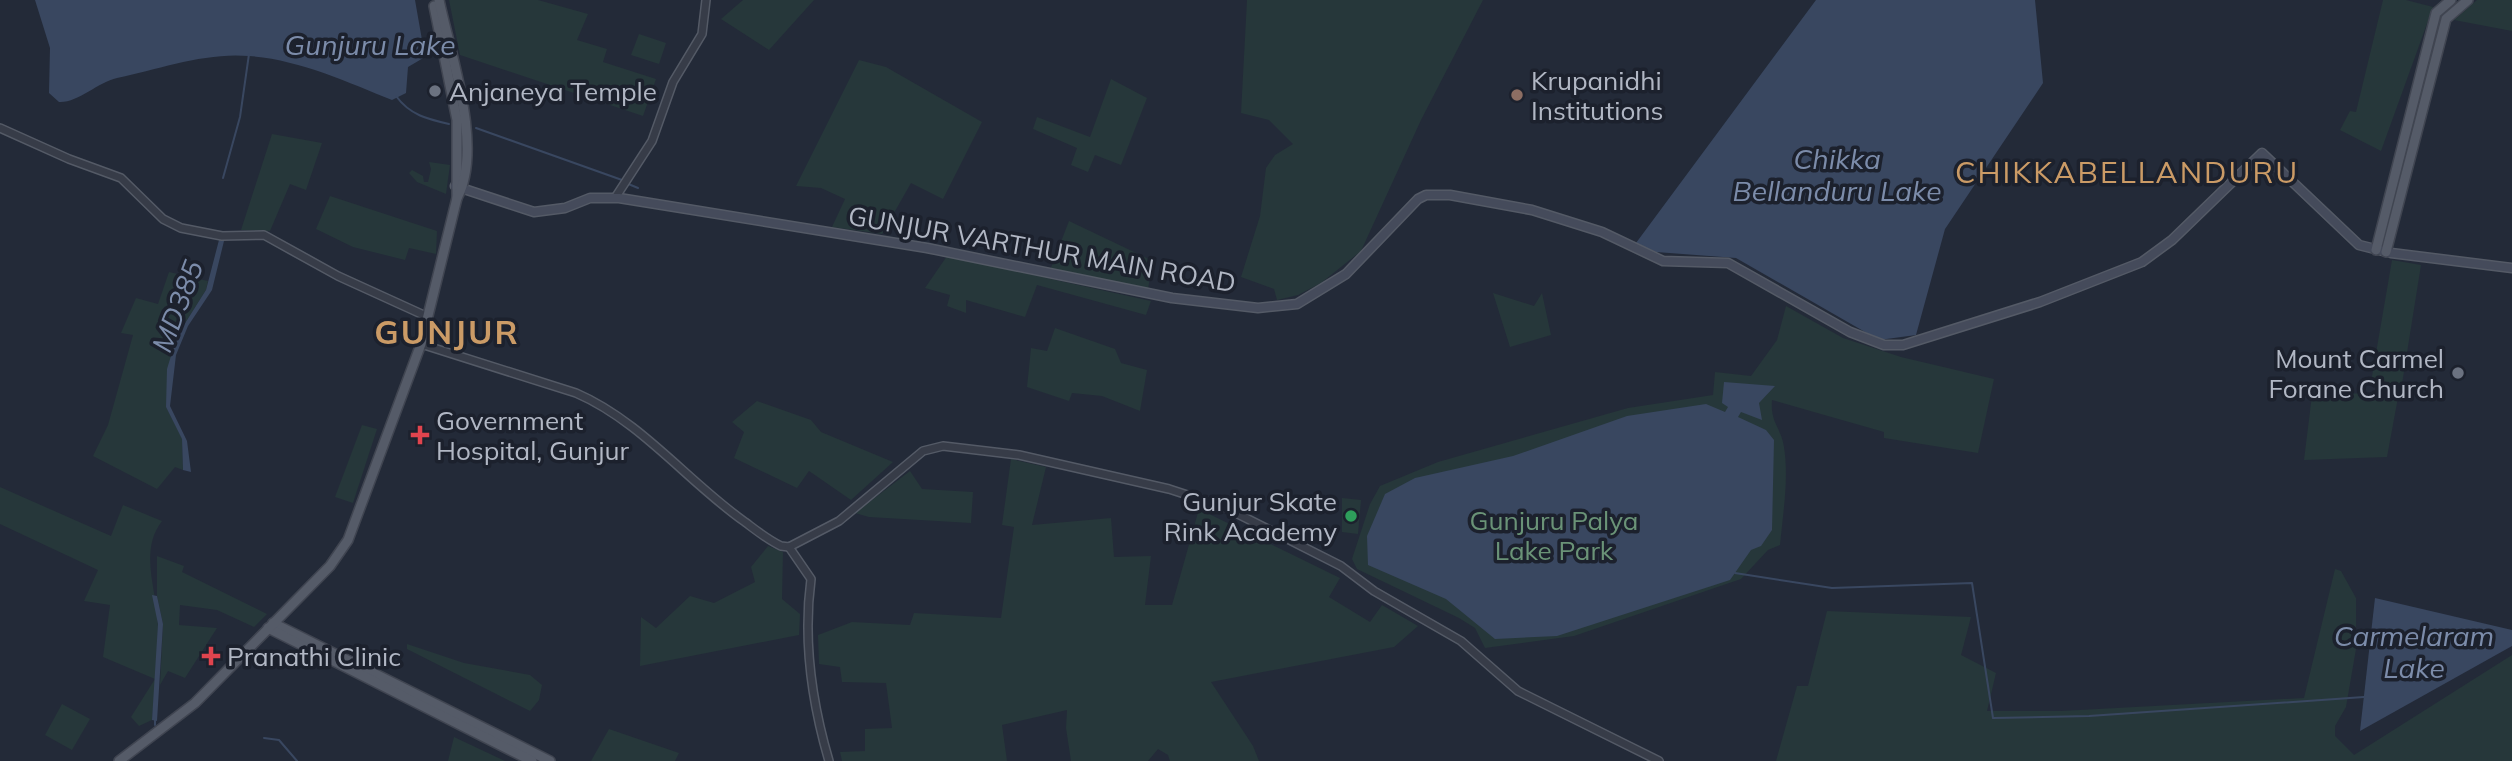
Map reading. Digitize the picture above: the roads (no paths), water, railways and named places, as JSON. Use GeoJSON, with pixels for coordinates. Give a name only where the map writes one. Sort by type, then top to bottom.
{"type":"FeatureCollection","features":[{"type":"Feature","properties":{"kind":"main road"},"geometry":{"type":"LineString","coordinates":[[433,0],[457,120],[459,187]]}},
{"type":"Feature","properties":{"kind":"main road"},"geometry":{"type":"LineString","coordinates":[[119,761],[174,720],[225,674],[330,566],[348,540],[421,344],[459,187],[465,121],[439,0]]}},
{"type":"Feature","properties":{"kind":"main road"},"geometry":{"type":"LineString","coordinates":[[2381,251],[2436,13],[2451,0]]}},
{"type":"Feature","properties":{"kind":"main road"},"geometry":{"type":"LineString","coordinates":[[2381,251],[2446,19],[2468,0]]}},
{"type":"Feature","properties":{"kind":"main road","name":"GUNJUR VARTHUR MAIN ROAD"},"geometry":{"type":"LineString","coordinates":[[459,187],[534,212],[565,208],[590,198],[615,198],[927,248],[1172,298],[1258,308],[1297,304],[1319,292],[1354,267],[1418,198],[1426,195],[1450,195],[1532,210],[1602,232],[1662,261],[1728,263],[1850,332],[1884,345],[1903,345],[2032,305],[2142,262],[2172,240],[2262,153],[2349,238],[2381,251],[2512,268]]}},
{"type":"Feature","properties":{"kind":"main road"},"geometry":{"type":"LineString","coordinates":[[271,625],[532,761]]}},
{"type":"Feature","properties":{"kind":"main road"},"geometry":{"type":"LineString","coordinates":[[271,625],[550,761]]}},
{"type":"Feature","properties":{"kind":"street"},"geometry":{"type":"LineString","coordinates":[[615,198],[652,141],[673,82],[702,34],[706,0]]}},
{"type":"Feature","properties":{"kind":"street"},"geometry":{"type":"LineString","coordinates":[[0,128],[69,159],[121,178],[168,222],[218,235],[258,234],[273,239],[338,276],[428,317]]}},
{"type":"Feature","properties":{"kind":"street"},"geometry":{"type":"LineString","coordinates":[[421,344],[576,393],[597,404],[662,452],[738,518],[774,543],[789,547],[811,579],[806,620],[817,721],[829,761]]}},
{"type":"Feature","properties":{"kind":"street"},"geometry":{"type":"LineString","coordinates":[[789,547],[839,521],[923,451],[939,446],[1019,455],[1169,489],[1231,510],[1341,566],[1374,591],[1461,641],[1510,687],[1659,761]]}},
{"type":"Feature","properties":{"kind":"water","name":"Gunjuru Lake"},"geometry":{"type":"Polygon","coordinates":[[[35,0],[415,0],[425,57],[408,67],[406,93],[392,100],[304,66],[267,58],[233,55],[183,62],[117,78],[73,99],[59,102],[49,93],[50,48],[35,0]]]}},
{"type":"Feature","properties":{"kind":"water","name":"Chikka Bellanduru Lake"},"geometry":{"type":"Polygon","coordinates":[[[1816,0],[2035,0],[2043,83],[1945,229],[1916,335],[1879,340],[1736,258],[1656,252],[1636,243],[1816,0]]]}},
{"type":"Feature","properties":{"kind":"water"},"geometry":{"type":"Polygon","coordinates":[[[219,240],[224,241],[212,290],[188,326],[176,355],[170,406],[187,441],[191,472],[183,470],[182,439],[166,407],[167,369],[177,336],[206,290],[219,240]]]}},
{"type":"Feature","properties":{"kind":"water","name":"Gunjuru Palya Lake Park"},"geometry":{"type":"Polygon","coordinates":[[[1724,382],[1775,386],[1759,403],[1762,420],[1741,412],[1738,417],[1766,430],[1774,440],[1772,530],[1761,546],[1751,550],[1730,580],[1557,636],[1495,639],[1446,599],[1368,565],[1367,536],[1385,494],[1415,478],[1513,456],[1627,416],[1706,404],[1725,412],[1728,407],[1722,403],[1724,382]]]}},
{"type":"Feature","properties":{"kind":"water"},"geometry":{"type":"Polygon","coordinates":[[[152,595],[157,596],[163,624],[157,721],[152,720],[158,624],[152,595]]]}},
{"type":"Feature","properties":{"kind":"water","name":"Carmelaram Lake"},"geometry":{"type":"Polygon","coordinates":[[[2375,598],[2512,630],[2512,646],[2360,731],[2375,598]]]}},
{"type":"Feature","properties":{"kind":"waterway","name":"MD385"},"geometry":{"type":"LineString","coordinates":[[223,178],[240,117],[249,54]]}},
{"type":"Feature","properties":{"kind":"waterway"},"geometry":{"type":"LineString","coordinates":[[396,96],[413,112],[449,124]]}},
{"type":"Feature","properties":{"kind":"waterway"},"geometry":{"type":"LineString","coordinates":[[476,128],[622,180]]}},
{"type":"Feature","properties":{"kind":"waterway"},"geometry":{"type":"LineString","coordinates":[[626,183],[638,188]]}},
{"type":"Feature","properties":{"kind":"waterway"},"geometry":{"type":"LineString","coordinates":[[1735,573],[1832,588],[1972,583],[1993,718],[2089,716],[2364,697]]}},
{"type":"Feature","properties":{"kind":"waterway","name":"MD385"},"geometry":{"type":"LineString","coordinates":[[155,719],[155,725]]}},
{"type":"Feature","properties":{"kind":"waterway"},"geometry":{"type":"LineString","coordinates":[[264,738],[279,740],[297,761]]}},
{"type":"Feature","properties":{"kind":"place","name":"Anjaneya Temple"},"geometry":{"type":"Point","coordinates":[435,91]}},
{"type":"Feature","properties":{"kind":"place","name":"Krupanidhi Institutions"},"geometry":{"type":"Point","coordinates":[1517,95]}},
{"type":"Feature","properties":{"kind":"place","name":"Mount Carmel Forane Church"},"geometry":{"type":"Point","coordinates":[2458,373]}},
{"type":"Feature","properties":{"kind":"place","name":"Government Hospital, Gunjur"},"geometry":{"type":"Point","coordinates":[420,435]}},
{"type":"Feature","properties":{"kind":"place","name":"Gunjur Skate Rink Academy"},"geometry":{"type":"Point","coordinates":[1351,516]}},
{"type":"Feature","properties":{"kind":"place","name":"Pranathi Clinic"},"geometry":{"type":"Point","coordinates":[211,656]}},
{"type":"Feature","properties":{"kind":"district","name":"CHIKKABELLANDURU"},"geometry":{"type":"Point","coordinates":[2127,172]}},
{"type":"Feature","properties":{"kind":"district","name":"GUNJUR"},"geometry":{"type":"Point","coordinates":[447,331]}}]}
